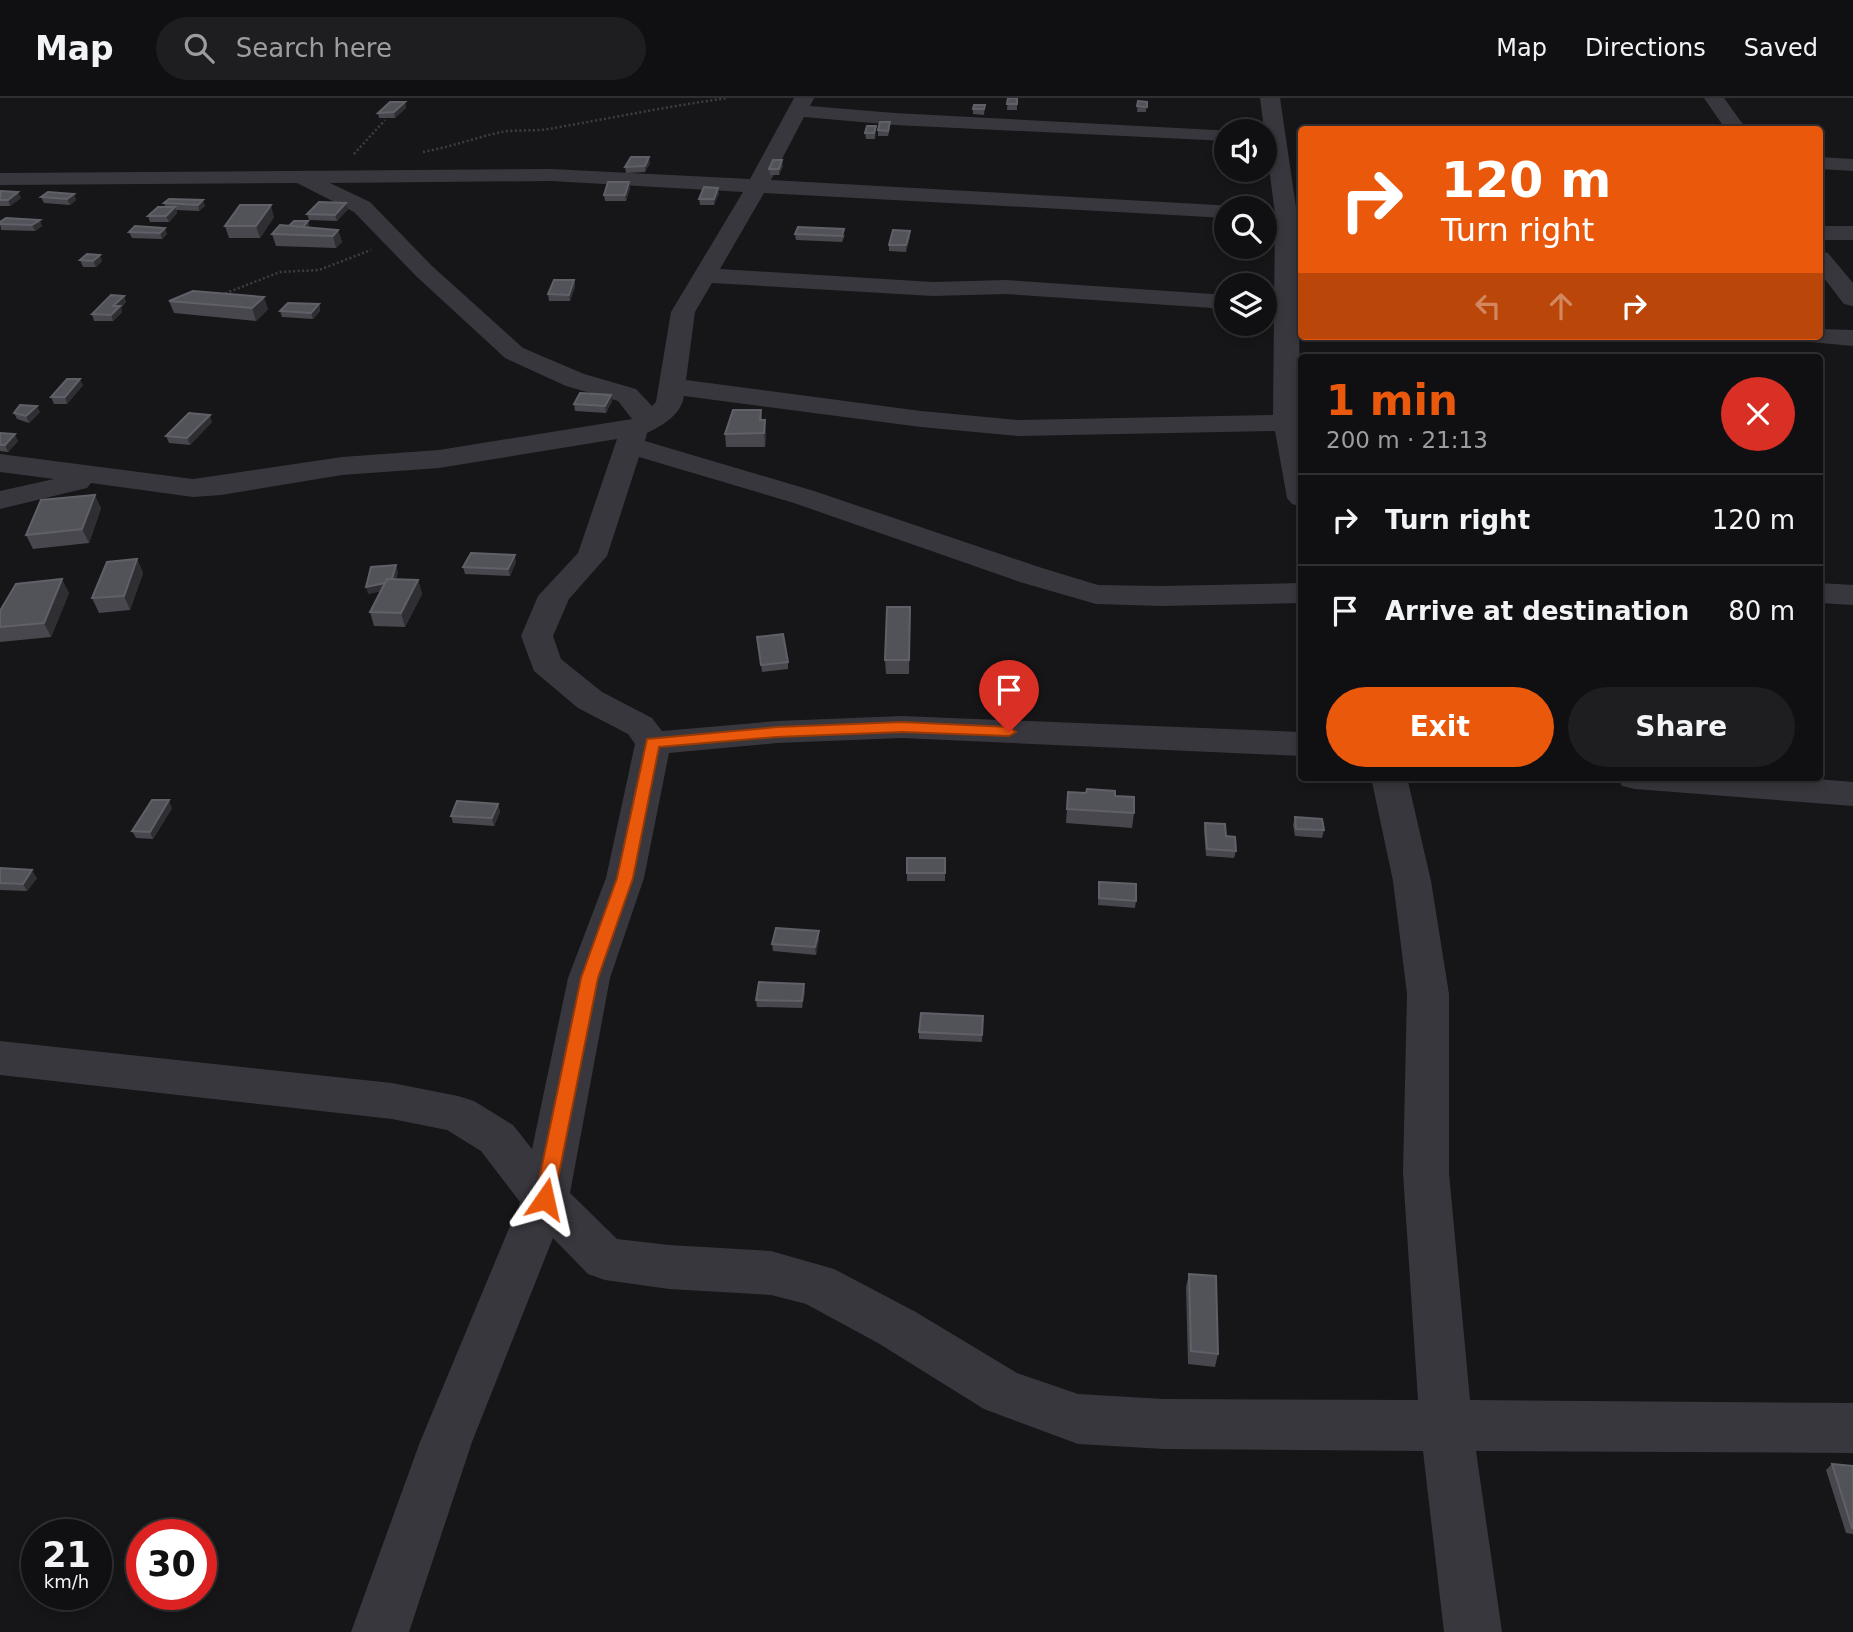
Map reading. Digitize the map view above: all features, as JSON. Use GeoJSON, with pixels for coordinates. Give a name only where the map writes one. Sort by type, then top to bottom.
{"type":"FeatureCollection","features":[{"type":"Feature","properties":{"kind":"street"},"geometry":{"type":"LineString","coordinates":[[1270,98],[1271,119]]}},
{"type":"Feature","properties":{"kind":"street"},"geometry":{"type":"LineString","coordinates":[[1714,98],[1734,126]]}},
{"type":"Feature","properties":{"kind":"street"},"geometry":{"type":"LineString","coordinates":[[638,432],[669,404],[683,312],[759,185],[802,104],[895,119],[1214,134]]}},
{"type":"Feature","properties":{"kind":"street"},"geometry":{"type":"LineString","coordinates":[[1277,139],[1298,140]]}},
{"type":"Feature","properties":{"kind":"street"},"geometry":{"type":"LineString","coordinates":[[1823,163],[1853,165]]}},
{"type":"Feature","properties":{"kind":"street"},"geometry":{"type":"LineString","coordinates":[[0,179],[551,174],[1214,210]]}},
{"type":"Feature","properties":{"kind":"street"},"geometry":{"type":"LineString","coordinates":[[1277,174],[1284,214],[1287,423],[1298,474]]}},
{"type":"Feature","properties":{"kind":"street"},"geometry":{"type":"LineString","coordinates":[[297,175],[362,207],[514,354],[575,380],[627,395],[635,401],[638,432],[592,556],[554,596],[537,636],[546,664],[590,700],[640,726],[653,743],[625,878],[589,978],[545,1199],[446,1442],[380,1632]]}},
{"type":"Feature","properties":{"kind":"street"},"geometry":{"type":"LineString","coordinates":[[1823,233],[1853,233]]}},
{"type":"Feature","properties":{"kind":"street"},"geometry":{"type":"LineString","coordinates":[[1823,262],[1853,299]]}},
{"type":"Feature","properties":{"kind":"street"},"geometry":{"type":"LineString","coordinates":[[704,275],[933,289],[1052,289],[1214,301]]}},
{"type":"Feature","properties":{"kind":"street"},"geometry":{"type":"LineString","coordinates":[[1823,337],[1853,338]]}},
{"type":"Feature","properties":{"kind":"street"},"geometry":{"type":"LineString","coordinates":[[672,386],[921,419],[1019,428],[1287,423]]}},
{"type":"Feature","properties":{"kind":"street"},"geometry":{"type":"LineString","coordinates":[[0,463],[193,488],[342,467],[439,458],[638,432],[804,496],[1031,575],[1096,594],[1161,596],[1298,593]]}},
{"type":"Feature","properties":{"kind":"street"},"geometry":{"type":"LineString","coordinates":[[0,500],[57,485],[98,479],[138,480]]}},
{"type":"Feature","properties":{"kind":"street"},"geometry":{"type":"LineString","coordinates":[[1823,593],[1853,595]]}},
{"type":"Feature","properties":{"kind":"street"},"geometry":{"type":"LineString","coordinates":[[653,743],[777,732],[902,727],[1298,744]]}},
{"type":"Feature","properties":{"kind":"street"},"geometry":{"type":"LineString","coordinates":[[1390,781],[1412,881],[1428,994],[1426,1174],[1446,1427],[1473,1632]]}},
{"type":"Feature","properties":{"kind":"street"},"geometry":{"type":"LineString","coordinates":[[1687,781],[1853,794]]}},
{"type":"Feature","properties":{"kind":"street"},"geometry":{"type":"LineString","coordinates":[[0,1058],[392,1101],[458,1114],[497,1138],[545,1199],[605,1259],[669,1267],[771,1273],[817,1285],[896,1327],[1002,1392],[1078,1419],[1164,1424],[1853,1428]]}},
{"type":"Feature","properties":{"kind":"path"},"geometry":{"type":"LineString","coordinates":[[420,153],[460,145],[502,132],[552,129],[586,121],[604,121],[643,110],[728,98]]}},
{"type":"Feature","properties":{"kind":"path"},"geometry":{"type":"LineString","coordinates":[[214,297],[280,272],[319,270],[342,259],[396,242]]}},
{"type":"Feature","properties":{"kind":"building"},"geometry":{"type":"Polygon","coordinates":[[[1008,98],[1017,98],[1017,104],[1007,104],[1008,98]]]}},
{"type":"Feature","properties":{"kind":"building"},"geometry":{"type":"Polygon","coordinates":[[[1138,101],[1147,102],[1147,107],[1137,106],[1138,101]]]}},
{"type":"Feature","properties":{"kind":"building"},"geometry":{"type":"Polygon","coordinates":[[[390,102],[405,102],[394,112],[378,113],[390,102]]]}},
{"type":"Feature","properties":{"kind":"building"},"geometry":{"type":"Polygon","coordinates":[[[974,105],[985,105],[984,109],[973,109],[974,105]]]}},
{"type":"Feature","properties":{"kind":"building"},"geometry":{"type":"Polygon","coordinates":[[[880,122],[890,122],[888,131],[878,130],[880,122]]]}},
{"type":"Feature","properties":{"kind":"building"},"geometry":{"type":"Polygon","coordinates":[[[867,126],[876,126],[874,133],[865,133],[867,126]]]}},
{"type":"Feature","properties":{"kind":"building"},"geometry":{"type":"Polygon","coordinates":[[[631,157],[649,157],[645,166],[625,167],[631,157]]]}},
{"type":"Feature","properties":{"kind":"building"},"geometry":{"type":"Polygon","coordinates":[[[773,160],[782,160],[779,169],[769,169],[773,160]]]}},
{"type":"Feature","properties":{"kind":"building"},"geometry":{"type":"Polygon","coordinates":[[[608,182],[629,182],[625,195],[604,195],[608,182]]]}},
{"type":"Feature","properties":{"kind":"building"},"geometry":{"type":"Polygon","coordinates":[[[704,187],[718,188],[714,199],[699,199],[704,187]]]}},
{"type":"Feature","properties":{"kind":"building"},"geometry":{"type":"Polygon","coordinates":[[[1,191],[18,192],[8,200],[0,200],[1,191]]]}},
{"type":"Feature","properties":{"kind":"building"},"geometry":{"type":"Polygon","coordinates":[[[48,192],[74,194],[67,199],[41,197],[48,192]]]}},
{"type":"Feature","properties":{"kind":"building"},"geometry":{"type":"Polygon","coordinates":[[[169,199],[203,200],[198,205],[164,203],[169,199]]]}},
{"type":"Feature","properties":{"kind":"building"},"geometry":{"type":"Polygon","coordinates":[[[319,202],[346,203],[335,215],[307,214],[319,202]]]}},
{"type":"Feature","properties":{"kind":"building"},"geometry":{"type":"Polygon","coordinates":[[[240,205],[271,205],[256,226],[225,226],[240,205]]]}},
{"type":"Feature","properties":{"kind":"building"},"geometry":{"type":"Polygon","coordinates":[[[158,207],[175,207],[166,216],[148,216],[158,207]]]}},
{"type":"Feature","properties":{"kind":"building"},"geometry":{"type":"Polygon","coordinates":[[[6,218],[40,220],[32,225],[0,224],[6,218]]]}},
{"type":"Feature","properties":{"kind":"building"},"geometry":{"type":"Polygon","coordinates":[[[294,221],[308,221],[303,227],[289,226],[294,221]]]}},
{"type":"Feature","properties":{"kind":"building"},"geometry":{"type":"Polygon","coordinates":[[[280,225],[338,230],[333,236],[272,234],[280,225]]]}},
{"type":"Feature","properties":{"kind":"building"},"geometry":{"type":"Polygon","coordinates":[[[135,226],[165,228],[160,233],[129,232],[135,226]]]}},
{"type":"Feature","properties":{"kind":"building"},"geometry":{"type":"Polygon","coordinates":[[[798,227],[844,229],[842,236],[795,234],[798,227]]]}},
{"type":"Feature","properties":{"kind":"building"},"geometry":{"type":"Polygon","coordinates":[[[893,230],[910,231],[906,245],[889,245],[893,230]]]}},
{"type":"Feature","properties":{"kind":"building"},"geometry":{"type":"Polygon","coordinates":[[[87,254],[100,255],[93,261],[80,260],[87,254]]]}},
{"type":"Feature","properties":{"kind":"building"},"geometry":{"type":"Polygon","coordinates":[[[554,280],[574,280],[569,295],[548,294],[554,280]]]}},
{"type":"Feature","properties":{"kind":"building"},"geometry":{"type":"Polygon","coordinates":[[[193,291],[264,297],[252,308],[169,301],[193,291]]]}},
{"type":"Feature","properties":{"kind":"building"},"geometry":{"type":"Polygon","coordinates":[[[111,295],[124,296],[113,306],[120,306],[111,315],[92,314],[111,295]]]}},
{"type":"Feature","properties":{"kind":"building"},"geometry":{"type":"Polygon","coordinates":[[[288,303],[319,304],[311,313],[280,311],[288,303]]]}},
{"type":"Feature","properties":{"kind":"building"},"geometry":{"type":"Polygon","coordinates":[[[67,379],[80,379],[65,397],[51,397],[67,379]]]}},
{"type":"Feature","properties":{"kind":"building"},"geometry":{"type":"Polygon","coordinates":[[[580,393],[611,395],[605,406],[574,404],[580,393]]]}},
{"type":"Feature","properties":{"kind":"building"},"geometry":{"type":"Polygon","coordinates":[[[20,405],[37,406],[26,416],[14,413],[20,405]]]}},
{"type":"Feature","properties":{"kind":"building"},"geometry":{"type":"Polygon","coordinates":[[[733,410],[761,410],[760,420],[765,420],[764,433],[725,434],[733,410]]]}},
{"type":"Feature","properties":{"kind":"building"},"geometry":{"type":"Polygon","coordinates":[[[189,413],[210,415],[187,438],[166,436],[189,413]]]}},
{"type":"Feature","properties":{"kind":"building"},"geometry":{"type":"Polygon","coordinates":[[[0,433],[15,434],[5,445],[0,445],[0,433]]]}},
{"type":"Feature","properties":{"kind":"building"},"geometry":{"type":"Polygon","coordinates":[[[95,495],[82,529],[26,535],[41,500],[95,495]]]}},
{"type":"Feature","properties":{"kind":"building"},"geometry":{"type":"Polygon","coordinates":[[[471,553],[515,555],[508,569],[463,567],[471,553]]]}},
{"type":"Feature","properties":{"kind":"building"},"geometry":{"type":"Polygon","coordinates":[[[137,559],[124,596],[92,598],[107,562],[137,559]]]}},
{"type":"Feature","properties":{"kind":"building"},"geometry":{"type":"Polygon","coordinates":[[[396,565],[392,579],[366,587],[371,567],[396,565]]]}},
{"type":"Feature","properties":{"kind":"building"},"geometry":{"type":"Polygon","coordinates":[[[62,579],[44,623],[0,627],[0,611],[16,584],[62,579]]]}},
{"type":"Feature","properties":{"kind":"building"},"geometry":{"type":"Polygon","coordinates":[[[387,579],[418,580],[401,613],[370,612],[387,579]]]}},
{"type":"Feature","properties":{"kind":"building"},"geometry":{"type":"Polygon","coordinates":[[[887,607],[910,607],[909,660],[885,660],[887,607]]]}},
{"type":"Feature","properties":{"kind":"building"},"geometry":{"type":"Polygon","coordinates":[[[783,634],[788,662],[761,665],[757,637],[783,634]]]}},
{"type":"Feature","properties":{"kind":"building"},"geometry":{"type":"Polygon","coordinates":[[[1087,789],[1115,791],[1115,796],[1134,797],[1134,813],[1067,809],[1068,792],[1086,793],[1087,789]]]}},
{"type":"Feature","properties":{"kind":"building"},"geometry":{"type":"Polygon","coordinates":[[[152,800],[169,800],[150,832],[132,831],[152,800]]]}},
{"type":"Feature","properties":{"kind":"building"},"geometry":{"type":"Polygon","coordinates":[[[457,801],[498,804],[492,818],[451,816],[457,801]]]}},
{"type":"Feature","properties":{"kind":"building"},"geometry":{"type":"Polygon","coordinates":[[[1295,817],[1322,819],[1324,830],[1296,829],[1295,817]]]}},
{"type":"Feature","properties":{"kind":"building"},"geometry":{"type":"Polygon","coordinates":[[[1205,823],[1225,824],[1226,836],[1235,837],[1236,851],[1207,849],[1205,823]]]}},
{"type":"Feature","properties":{"kind":"building"},"geometry":{"type":"Polygon","coordinates":[[[907,858],[945,858],[945,873],[907,873],[907,858]]]}},
{"type":"Feature","properties":{"kind":"building"},"geometry":{"type":"Polygon","coordinates":[[[0,868],[32,870],[23,884],[0,883],[0,868]]]}},
{"type":"Feature","properties":{"kind":"building"},"geometry":{"type":"Polygon","coordinates":[[[1099,882],[1136,884],[1136,901],[1099,898],[1099,882]]]}},
{"type":"Feature","properties":{"kind":"building"},"geometry":{"type":"Polygon","coordinates":[[[776,928],[819,931],[815,947],[772,944],[776,928]]]}},
{"type":"Feature","properties":{"kind":"building"},"geometry":{"type":"Polygon","coordinates":[[[759,982],[804,984],[802,1001],[756,1000],[759,982]]]}},
{"type":"Feature","properties":{"kind":"building"},"geometry":{"type":"Polygon","coordinates":[[[921,1013],[983,1016],[982,1035],[919,1032],[921,1013]]]}},
{"type":"Feature","properties":{"kind":"building"},"geometry":{"type":"Polygon","coordinates":[[[1189,1274],[1216,1276],[1218,1354],[1191,1351],[1189,1274]]]}},
{"type":"Feature","properties":{"kind":"building"},"geometry":{"type":"Polygon","coordinates":[[[1832,1464],[1853,1466],[1853,1528],[1852,1528],[1832,1464]]]}},
{"type":"Feature","properties":{"kind":"route"},"geometry":{"type":"LineString","coordinates":[[545,1199],[589,978],[625,878],[653,743],[777,732],[902,727],[1009,732]]}}]}
